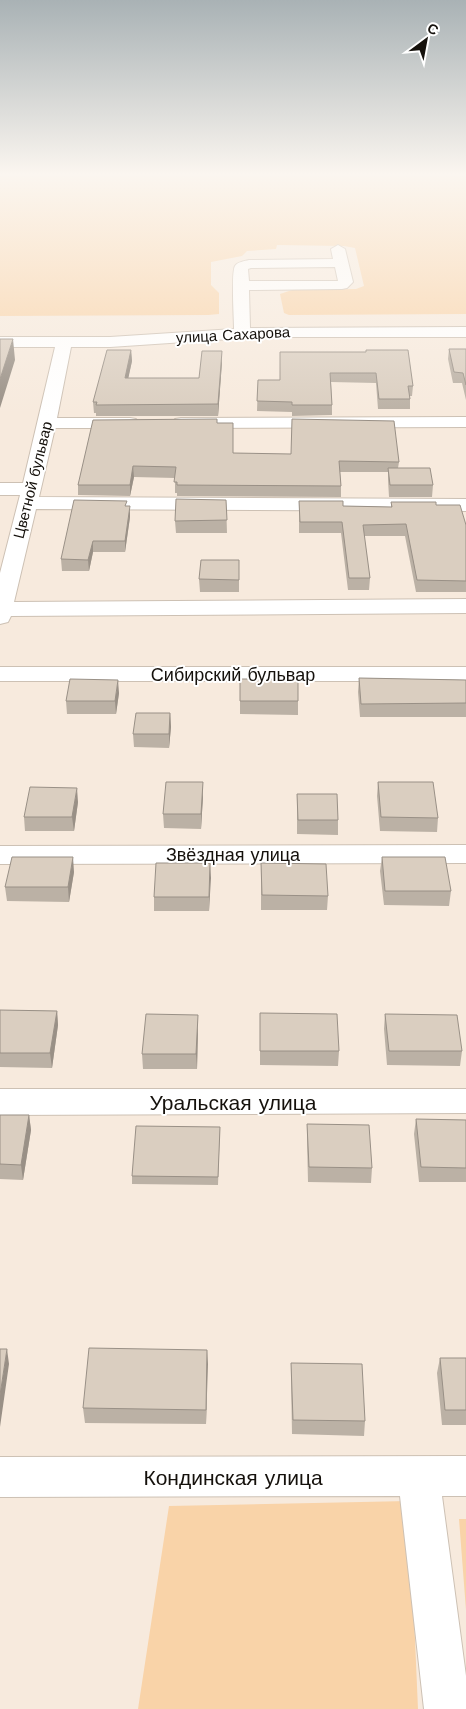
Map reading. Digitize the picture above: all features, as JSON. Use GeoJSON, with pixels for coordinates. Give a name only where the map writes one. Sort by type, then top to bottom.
{"type":"FeatureCollection","features":[{"type":"Feature","properties":{"kind":"street"},"geometry":{"type":"LineString","coordinates":[[240,286],[342,285],[346,282],[340,256],[244,265],[240,268],[240,286],[242,333]]}},
{"type":"Feature","properties":{"kind":"street","name":"улица Сахарова"},"geometry":{"type":"LineString","coordinates":[[0,342],[136,340],[242,333],[466,332]]}},
{"type":"Feature","properties":{"kind":"street","name":"Цветной бульвар"},"geometry":{"type":"LineString","coordinates":[[1,613],[47,423],[64,342]]}},
{"type":"Feature","properties":{"kind":"street"},"geometry":{"type":"LineString","coordinates":[[166,423],[466,422]]}},
{"type":"Feature","properties":{"kind":"street"},"geometry":{"type":"LineString","coordinates":[[47,423],[147,423]]}},
{"type":"Feature","properties":{"kind":"street"},"geometry":{"type":"LineString","coordinates":[[0,489],[29,496],[466,505]]}},
{"type":"Feature","properties":{"kind":"street"},"geometry":{"type":"LineString","coordinates":[[1,613],[466,606]]}},
{"type":"Feature","properties":{"kind":"street","name":"Сибирский бульвар"},"geometry":{"type":"LineString","coordinates":[[0,674],[466,674]]}},
{"type":"Feature","properties":{"kind":"street","name":"Звёздная улица"},"geometry":{"type":"LineString","coordinates":[[0,855],[466,854]]}},
{"type":"Feature","properties":{"kind":"street","name":"Уральская улица"},"geometry":{"type":"LineString","coordinates":[[0,1102],[466,1101]]}},
{"type":"Feature","properties":{"kind":"street"},"geometry":{"type":"LineString","coordinates":[[419,1476],[447,1709]]}},
{"type":"Feature","properties":{"kind":"street","name":"Кондинская улица"},"geometry":{"type":"LineString","coordinates":[[0,1477],[466,1476]]}},
{"type":"Feature","properties":{"kind":"shaded area"},"geometry":{"type":"Polygon","coordinates":[[[0,256],[242,256],[211,262],[211,285],[219,293],[219,314],[0,316],[0,256]]]}},
{"type":"Feature","properties":{"kind":"shaded area"},"geometry":{"type":"Polygon","coordinates":[[[357,256],[466,256],[466,314],[289,315],[284,313],[280,294],[292,290],[356,289],[364,286],[357,256]]]}},
{"type":"Feature","properties":{"kind":"shaded area"},"geometry":{"type":"Polygon","coordinates":[[[409,1501],[418,1709],[138,1709],[169,1506],[409,1501]]]}},
{"type":"Feature","properties":{"kind":"shaded area"},"geometry":{"type":"Polygon","coordinates":[[[459,1519],[466,1519],[466,1610],[459,1519]]]}},
{"type":"Feature","properties":{"kind":"building"},"geometry":{"type":"Polygon","coordinates":[[[0,339],[13,339],[0,379],[0,339]]]}},
{"type":"Feature","properties":{"kind":"building"},"geometry":{"type":"Polygon","coordinates":[[[449,349],[466,349],[466,385],[463,373],[454,372],[449,349]]]}},
{"type":"Feature","properties":{"kind":"building"},"geometry":{"type":"Polygon","coordinates":[[[107,350],[131,350],[125,378],[199,378],[202,351],[222,351],[218,404],[96,405],[97,402],[93,402],[107,350]]]}},
{"type":"Feature","properties":{"kind":"building"},"geometry":{"type":"Polygon","coordinates":[[[366,350],[408,350],[413,386],[408,386],[410,399],[379,399],[376,373],[330,373],[332,405],[292,405],[292,402],[257,401],[258,380],[280,380],[280,352],[366,352],[366,350]]]}},
{"type":"Feature","properties":{"kind":"building"},"geometry":{"type":"Polygon","coordinates":[[[217,419],[217,423],[233,423],[233,453],[291,454],[292,419],[394,421],[399,462],[339,461],[341,486],[177,485],[177,482],[174,482],[176,467],[133,466],[130,485],[78,485],[93,420],[217,419]]]}},
{"type":"Feature","properties":{"kind":"building"},"geometry":{"type":"Polygon","coordinates":[[[388,468],[430,468],[433,485],[390,485],[388,468]]]}},
{"type":"Feature","properties":{"kind":"building"},"geometry":{"type":"Polygon","coordinates":[[[176,499],[226,500],[227,520],[175,521],[176,499]]]}},
{"type":"Feature","properties":{"kind":"building"},"geometry":{"type":"Polygon","coordinates":[[[74,500],[127,501],[125,506],[130,506],[125,541],[93,541],[88,560],[61,559],[74,500]]]}},
{"type":"Feature","properties":{"kind":"building"},"geometry":{"type":"Polygon","coordinates":[[[299,501],[343,501],[343,506],[392,507],[391,502],[436,502],[436,505],[460,505],[466,525],[466,581],[417,580],[406,524],[363,525],[370,578],[349,578],[342,522],[300,522],[299,501]]]}},
{"type":"Feature","properties":{"kind":"building"},"geometry":{"type":"Polygon","coordinates":[[[201,560],[239,560],[239,580],[199,579],[201,560]]]}},
{"type":"Feature","properties":{"kind":"building"},"geometry":{"type":"Polygon","coordinates":[[[359,678],[466,680],[466,703],[361,704],[359,678]]]}},
{"type":"Feature","properties":{"kind":"building"},"geometry":{"type":"Polygon","coordinates":[[[70,679],[118,680],[115,701],[66,701],[70,679]]]}},
{"type":"Feature","properties":{"kind":"building"},"geometry":{"type":"Polygon","coordinates":[[[240,679],[298,679],[298,701],[240,701],[240,679]]]}},
{"type":"Feature","properties":{"kind":"building"},"geometry":{"type":"Polygon","coordinates":[[[136,713],[170,713],[169,734],[133,734],[136,713]]]}},
{"type":"Feature","properties":{"kind":"building"},"geometry":{"type":"Polygon","coordinates":[[[166,782],[203,782],[201,814],[163,814],[166,782]]]}},
{"type":"Feature","properties":{"kind":"building"},"geometry":{"type":"Polygon","coordinates":[[[378,782],[433,782],[438,818],[381,817],[378,782]]]}},
{"type":"Feature","properties":{"kind":"building"},"geometry":{"type":"Polygon","coordinates":[[[30,787],[77,788],[72,817],[24,817],[30,787]]]}},
{"type":"Feature","properties":{"kind":"building"},"geometry":{"type":"Polygon","coordinates":[[[297,794],[337,794],[338,820],[298,820],[297,794]]]}},
{"type":"Feature","properties":{"kind":"building"},"geometry":{"type":"Polygon","coordinates":[[[12,857],[73,857],[68,887],[5,887],[12,857]]]}},
{"type":"Feature","properties":{"kind":"building"},"geometry":{"type":"Polygon","coordinates":[[[382,857],[445,857],[451,891],[385,891],[382,857]]]}},
{"type":"Feature","properties":{"kind":"building"},"geometry":{"type":"Polygon","coordinates":[[[156,863],[210,863],[209,897],[154,897],[156,863]]]}},
{"type":"Feature","properties":{"kind":"building"},"geometry":{"type":"Polygon","coordinates":[[[261,863],[326,864],[328,896],[262,895],[261,863]]]}},
{"type":"Feature","properties":{"kind":"building"},"geometry":{"type":"Polygon","coordinates":[[[0,1010],[57,1011],[50,1053],[0,1053],[0,1010]]]}},
{"type":"Feature","properties":{"kind":"building"},"geometry":{"type":"Polygon","coordinates":[[[260,1013],[337,1014],[339,1051],[260,1051],[260,1013]]]}},
{"type":"Feature","properties":{"kind":"building"},"geometry":{"type":"Polygon","coordinates":[[[146,1014],[198,1015],[196,1054],[142,1054],[146,1014]]]}},
{"type":"Feature","properties":{"kind":"building"},"geometry":{"type":"Polygon","coordinates":[[[385,1014],[457,1015],[462,1051],[389,1051],[385,1014]]]}},
{"type":"Feature","properties":{"kind":"building"},"geometry":{"type":"Polygon","coordinates":[[[0,1115],[29,1115],[21,1165],[0,1164],[0,1115]]]}},
{"type":"Feature","properties":{"kind":"building"},"geometry":{"type":"Polygon","coordinates":[[[416,1119],[466,1120],[466,1168],[421,1167],[416,1119]]]}},
{"type":"Feature","properties":{"kind":"building"},"geometry":{"type":"Polygon","coordinates":[[[307,1124],[369,1125],[372,1168],[309,1167],[307,1124]]]}},
{"type":"Feature","properties":{"kind":"building"},"geometry":{"type":"Polygon","coordinates":[[[136,1126],[220,1127],[218,1177],[132,1176],[136,1126]]]}},
{"type":"Feature","properties":{"kind":"building"},"geometry":{"type":"Polygon","coordinates":[[[89,1348],[207,1350],[206,1410],[83,1408],[89,1348]]]}},
{"type":"Feature","properties":{"kind":"building"},"geometry":{"type":"Polygon","coordinates":[[[0,1349],[7,1349],[0,1395],[0,1349]]]}},
{"type":"Feature","properties":{"kind":"building"},"geometry":{"type":"Polygon","coordinates":[[[440,1358],[466,1358],[466,1410],[445,1410],[440,1358]]]}},
{"type":"Feature","properties":{"kind":"building"},"geometry":{"type":"Polygon","coordinates":[[[291,1363],[362,1364],[365,1421],[293,1420],[291,1363]]]}}]}
